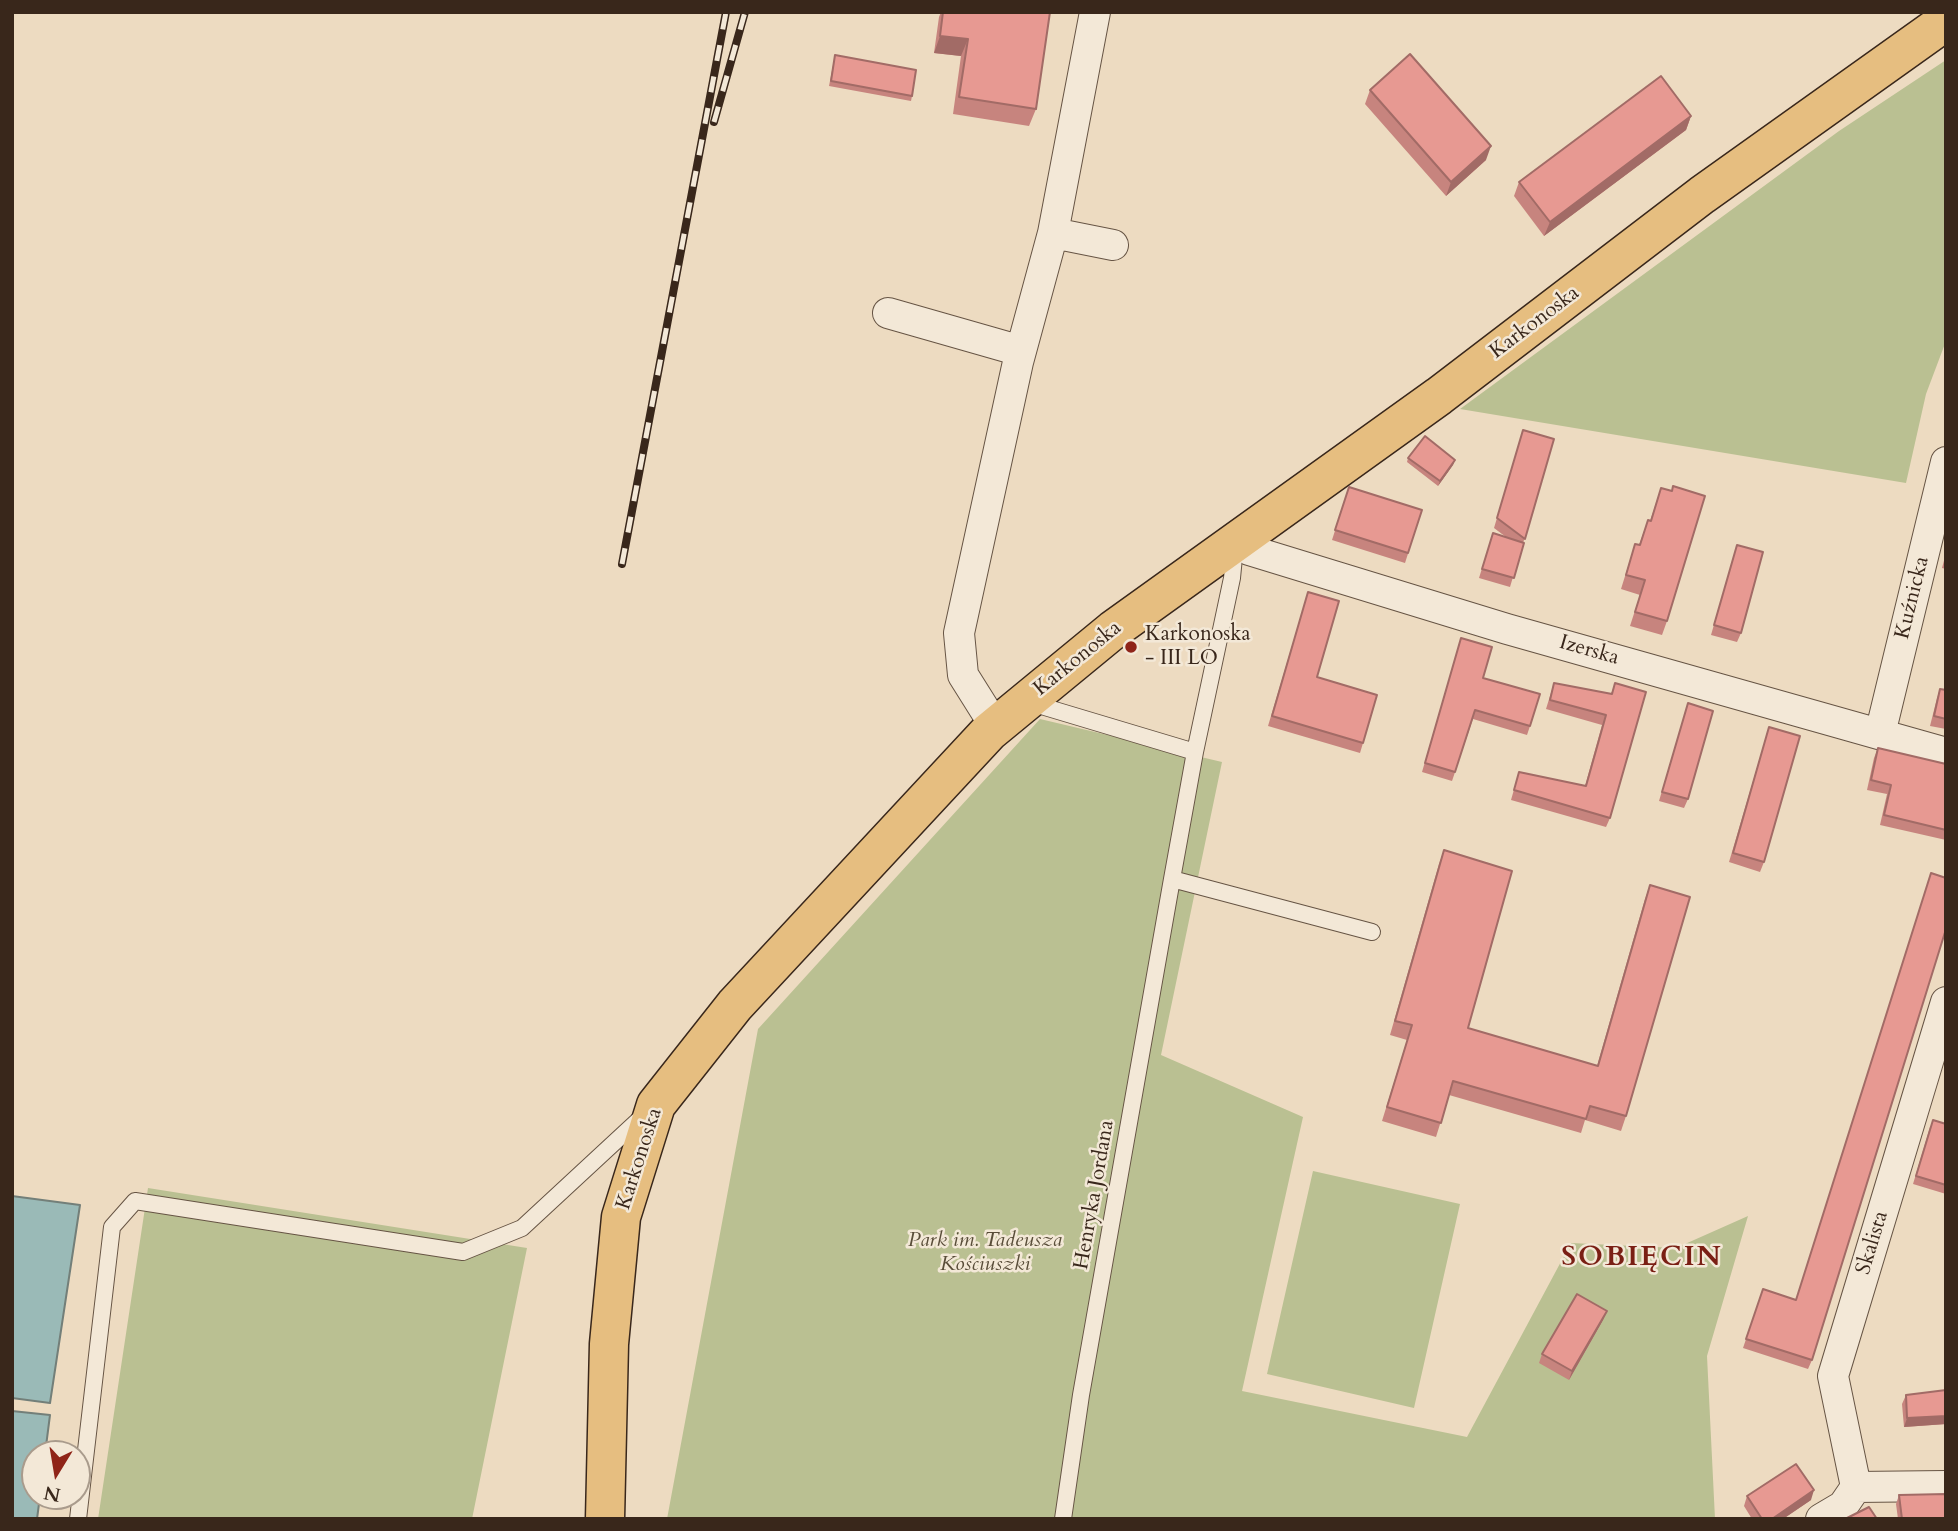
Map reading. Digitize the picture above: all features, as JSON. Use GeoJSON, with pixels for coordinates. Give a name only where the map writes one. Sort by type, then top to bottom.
{"type":"FeatureCollection","features":[{"type":"Feature","properties":{"kind":"main road","name":"Karkonoska"},"geometry":{"type":"LineString","coordinates":[[605,1519],[608,1344],[621,1217],[656,1105],[734,1005],[995,726],[1113,630],[1439,397],[1702,195],[1946,21]]}},
{"type":"Feature","properties":{"kind":"street"},"geometry":{"type":"LineString","coordinates":[[995,726],[963,675],[959,633],[1021,351],[1053,233],[1095,12]]}},
{"type":"Feature","properties":{"kind":"street"},"geometry":{"type":"LineString","coordinates":[[1053,233],[1112,245]]}},
{"type":"Feature","properties":{"kind":"street"},"geometry":{"type":"LineString","coordinates":[[888,313],[1021,351]]}},
{"type":"Feature","properties":{"kind":"street","name":"Kuźnicka"},"geometry":{"type":"LineString","coordinates":[[1880,734],[1946,462]]}},
{"type":"Feature","properties":{"kind":"street","name":"Izerska"},"geometry":{"type":"LineString","coordinates":[[1235,541],[1249,550],[1507,629],[1946,753]]}},
{"type":"Feature","properties":{"kind":"street","name":"Skalista"},"geometry":{"type":"LineString","coordinates":[[1856,1487],[1833,1376],[1946,1002]]}},
{"type":"Feature","properties":{"kind":"street"},"geometry":{"type":"LineString","coordinates":[[1821,1519],[1843,1506],[1856,1487],[1946,1486]]}},
{"type":"Feature","properties":{"kind":"lane","name":"Henryka Jordana"},"geometry":{"type":"LineString","coordinates":[[1063,1519],[1081,1395],[1195,752],[1232,578],[1235,541]]}},
{"type":"Feature","properties":{"kind":"lane"},"geometry":{"type":"LineString","coordinates":[[1026,701],[1195,752]]}},
{"type":"Feature","properties":{"kind":"lane"},"geometry":{"type":"LineString","coordinates":[[1172,879],[1372,932]]}},
{"type":"Feature","properties":{"kind":"lane"},"geometry":{"type":"LineString","coordinates":[[78,1519],[112,1227],[135,1201],[463,1252],[522,1228],[656,1105]]}},
{"type":"Feature","properties":{"kind":"green space"},"geometry":{"type":"Polygon","coordinates":[[[1946,60],[1946,341],[1926,394],[1906,483],[1460,409],[1839,131],[1946,60]]]}},
{"type":"Feature","properties":{"kind":"green space","name":"Park im. Tadeusza Kościuszki"},"geometry":{"type":"Polygon","coordinates":[[[1040,719],[1222,762],[1161,1055],[1303,1117],[1242,1391],[1467,1437],[1571,1243],[1676,1248],[1748,1216],[1707,1356],[1715,1519],[667,1519],[758,1029],[1040,719]]]}},
{"type":"Feature","properties":{"kind":"green space"},"geometry":{"type":"Polygon","coordinates":[[[1313,1171],[1460,1204],[1414,1408],[1267,1374],[1313,1171]]]}},
{"type":"Feature","properties":{"kind":"green space"},"geometry":{"type":"Polygon","coordinates":[[[148,1188],[527,1248],[472,1519],[98,1519],[148,1188]]]}},
{"type":"Feature","properties":{"kind":"water"},"geometry":{"type":"Polygon","coordinates":[[[12,1196],[80,1205],[50,1403],[12,1398],[12,1196]]]}},
{"type":"Feature","properties":{"kind":"water"},"geometry":{"type":"Polygon","coordinates":[[[12,1411],[50,1415],[47,1440],[21,1440],[21,1510],[38,1510],[37,1519],[12,1519],[12,1411]]]}},
{"type":"Feature","properties":{"kind":"building"},"geometry":{"type":"Polygon","coordinates":[[[943,12],[1050,12],[1036,109],[959,97],[968,39],[940,36],[943,12]]]}},
{"type":"Feature","properties":{"kind":"building"},"geometry":{"type":"Polygon","coordinates":[[[1410,54],[1491,146],[1451,182],[1370,90],[1410,54]]]}},
{"type":"Feature","properties":{"kind":"building"},"geometry":{"type":"Polygon","coordinates":[[[835,55],[916,70],[912,96],[831,81],[835,55]]]}},
{"type":"Feature","properties":{"kind":"building"},"geometry":{"type":"Polygon","coordinates":[[[1661,76],[1691,116],[1550,222],[1519,182],[1661,76]]]}},
{"type":"Feature","properties":{"kind":"building"},"geometry":{"type":"Polygon","coordinates":[[[1523,430],[1554,439],[1525,539],[1497,518],[1523,430]]]}},
{"type":"Feature","properties":{"kind":"building"},"geometry":{"type":"Polygon","coordinates":[[[1425,436],[1455,460],[1440,481],[1408,458],[1425,436]]]}},
{"type":"Feature","properties":{"kind":"building"},"geometry":{"type":"Polygon","coordinates":[[[1673,486],[1705,496],[1667,621],[1635,612],[1645,580],[1626,575],[1635,544],[1640,545],[1661,488],[1672,491],[1673,486]]]}},
{"type":"Feature","properties":{"kind":"building"},"geometry":{"type":"Polygon","coordinates":[[[1349,487],[1422,510],[1408,553],[1335,530],[1349,487]]]}},
{"type":"Feature","properties":{"kind":"building"},"geometry":{"type":"Polygon","coordinates":[[[1493,533],[1524,543],[1514,578],[1482,569],[1493,533]]]}},
{"type":"Feature","properties":{"kind":"building"},"geometry":{"type":"Polygon","coordinates":[[[1737,545],[1763,552],[1741,633],[1714,625],[1737,545]]]}},
{"type":"Feature","properties":{"kind":"building"},"geometry":{"type":"Polygon","coordinates":[[[1308,592],[1339,601],[1317,677],[1377,695],[1363,743],[1272,716],[1308,592]]]}},
{"type":"Feature","properties":{"kind":"building"},"geometry":{"type":"Polygon","coordinates":[[[1461,638],[1492,647],[1483,678],[1540,694],[1530,726],[1475,710],[1455,772],[1425,763],[1461,638]]]}},
{"type":"Feature","properties":{"kind":"building"},"geometry":{"type":"Polygon","coordinates":[[[1554,683],[1612,694],[1615,683],[1646,692],[1610,818],[1514,790],[1519,772],[1586,786],[1606,715],[1550,700],[1554,683]]]}},
{"type":"Feature","properties":{"kind":"building"},"geometry":{"type":"Polygon","coordinates":[[[1940,689],[1946,690],[1946,719],[1934,716],[1940,689]]]}},
{"type":"Feature","properties":{"kind":"building"},"geometry":{"type":"Polygon","coordinates":[[[1688,703],[1713,711],[1688,799],[1662,792],[1688,703]]]}},
{"type":"Feature","properties":{"kind":"building"},"geometry":{"type":"Polygon","coordinates":[[[1769,727],[1800,736],[1764,862],[1733,853],[1769,727]]]}},
{"type":"Feature","properties":{"kind":"building"},"geometry":{"type":"Polygon","coordinates":[[[1878,748],[1946,764],[1946,830],[1884,815],[1891,785],[1871,780],[1878,748]]]}},
{"type":"Feature","properties":{"kind":"building"},"geometry":{"type":"Polygon","coordinates":[[[1444,850],[1512,871],[1468,1028],[1598,1066],[1650,885],[1690,897],[1626,1116],[1590,1106],[1586,1119],[1453,1081],[1441,1123],[1387,1107],[1412,1025],[1395,1021],[1444,850]]]}},
{"type":"Feature","properties":{"kind":"building"},"geometry":{"type":"Polygon","coordinates":[[[1931,873],[1946,878],[1946,929],[1812,1360],[1746,1339],[1763,1289],[1796,1300],[1931,873]]]}},
{"type":"Feature","properties":{"kind":"building"},"geometry":{"type":"Polygon","coordinates":[[[1933,1120],[1946,1124],[1946,1185],[1916,1176],[1933,1120]]]}},
{"type":"Feature","properties":{"kind":"building"},"geometry":{"type":"Polygon","coordinates":[[[1577,1294],[1607,1311],[1572,1371],[1542,1354],[1577,1294]]]}},
{"type":"Feature","properties":{"kind":"building"},"geometry":{"type":"Polygon","coordinates":[[[1946,1390],[1946,1416],[1907,1418],[1906,1395],[1946,1390]]]}},
{"type":"Feature","properties":{"kind":"building"},"geometry":{"type":"Polygon","coordinates":[[[1796,1464],[1814,1490],[1772,1519],[1762,1519],[1747,1496],[1796,1464]]]}},
{"type":"Feature","properties":{"kind":"building"},"geometry":{"type":"Polygon","coordinates":[[[1946,1494],[1946,1519],[1902,1519],[1899,1495],[1946,1494]]]}},
{"type":"Feature","properties":{"kind":"building"},"geometry":{"type":"Polygon","coordinates":[[[1869,1507],[1877,1519],[1845,1519],[1869,1507]]]}},
{"type":"Feature","properties":{"kind":"railway"},"geometry":{"type":"LineString","coordinates":[[622,564],[726,12]]}},
{"type":"Feature","properties":{"kind":"railway"},"geometry":{"type":"LineString","coordinates":[[714,122],[745,12]]}},
{"type":"Feature","properties":{"kind":"place","name":"Karkonoska - III LO"},"geometry":{"type":"Point","coordinates":[1131,647]}},
{"type":"Feature","properties":{"kind":"district","name":"SOBIĘCIN"},"geometry":{"type":"Point","coordinates":[1642,1259]}}]}
